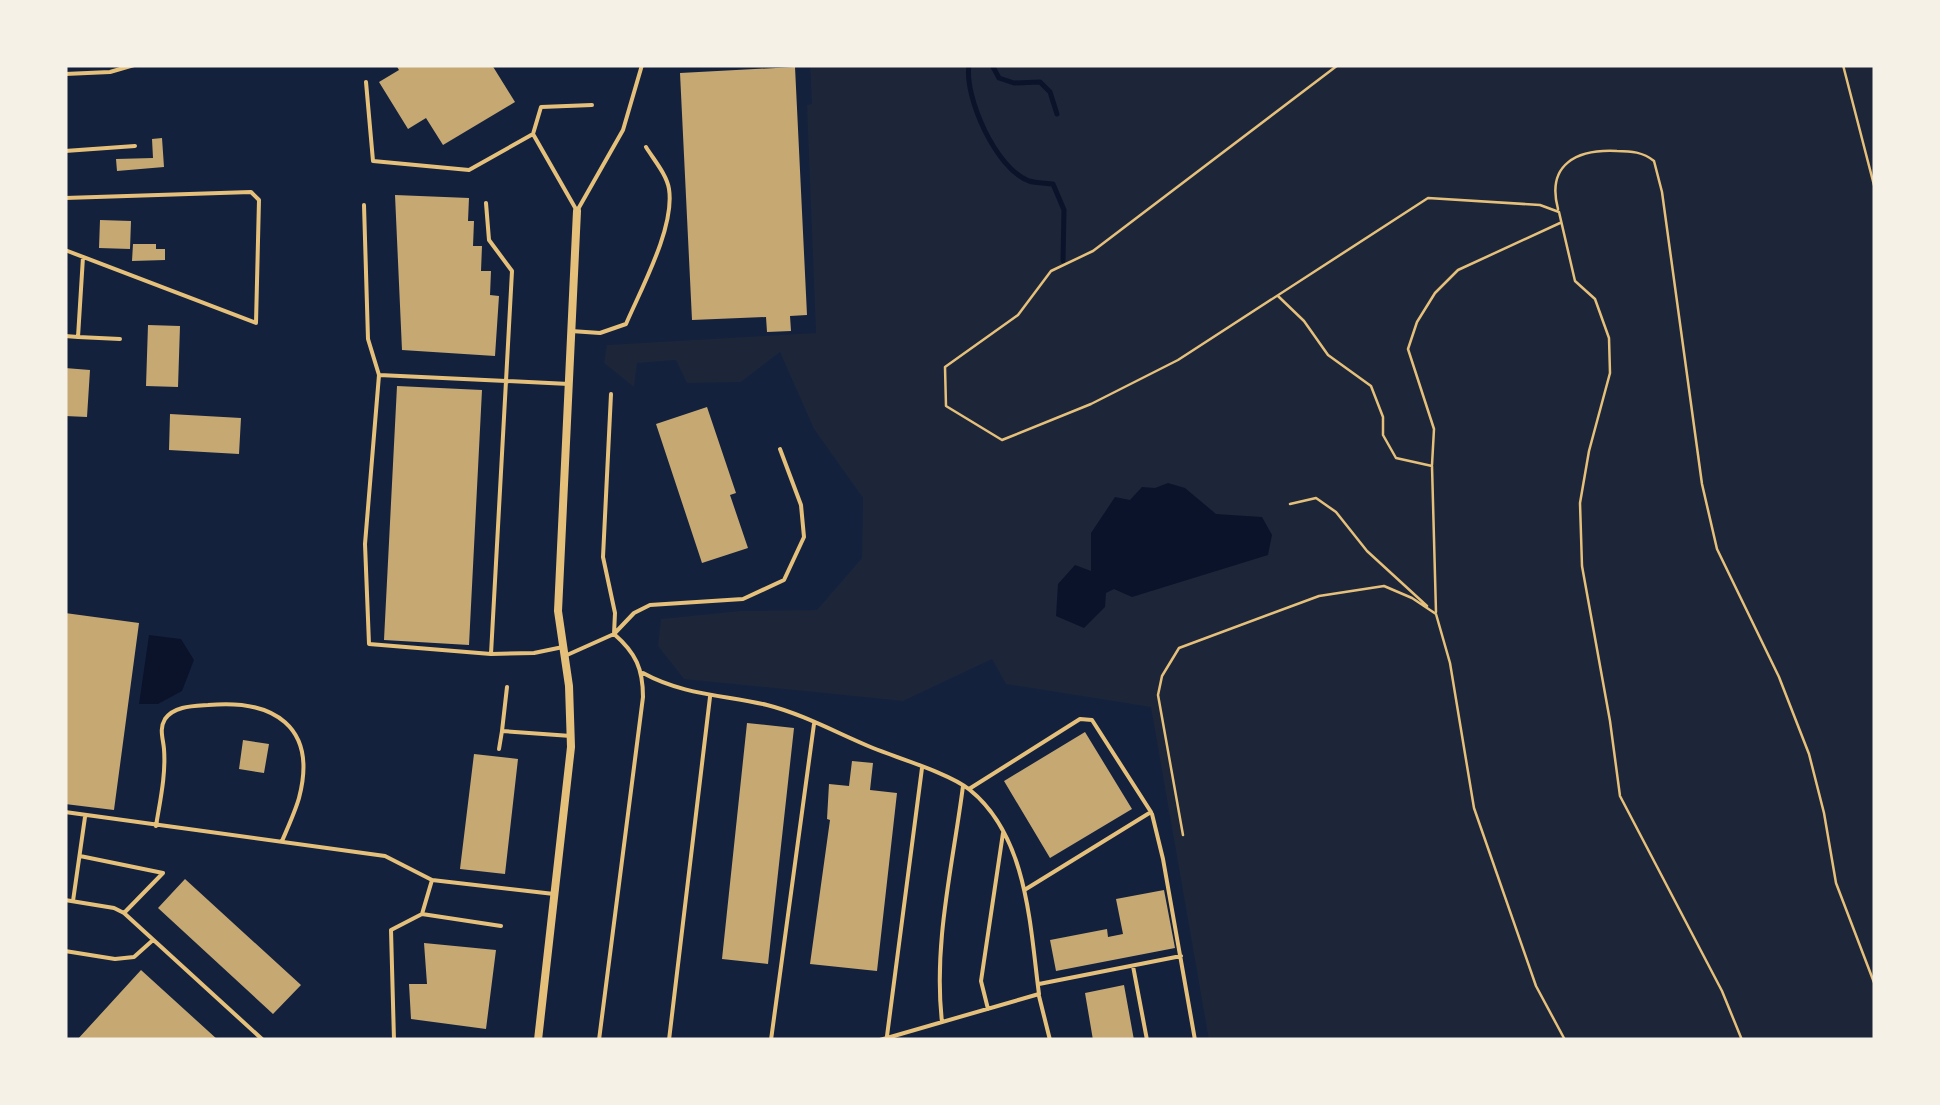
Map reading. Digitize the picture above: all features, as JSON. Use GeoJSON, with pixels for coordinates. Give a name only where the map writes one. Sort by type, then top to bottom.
{"type":"FeatureCollection","features":[{"type":"Feature","properties":{"kind":"street"},"geometry":{"type":"LineString","coordinates":[[538,1040],[571,736],[570,686],[558,610],[577,211]]}},
{"type":"Feature","properties":{"kind":"lane"},"geometry":{"type":"LineString","coordinates":[[65,74],[110,72],[134,65]]}},
{"type":"Feature","properties":{"kind":"lane"},"geometry":{"type":"LineString","coordinates":[[532,134],[577,211],[624,130],[642,65]]}},
{"type":"Feature","properties":{"kind":"lane"},"geometry":{"type":"LineString","coordinates":[[366,82],[373,161],[469,170],[532,134],[541,107],[592,105]]}},
{"type":"Feature","properties":{"kind":"lane"},"geometry":{"type":"LineString","coordinates":[[65,151],[135,146]]}},
{"type":"Feature","properties":{"kind":"lane"},"geometry":{"type":"LineString","coordinates":[[571,330],[600,333],[626,324],[648,272],[670,204],[669,184],[646,147]]}},
{"type":"Feature","properties":{"kind":"lane"},"geometry":{"type":"LineString","coordinates":[[65,198],[251,192],[259,200],[256,323],[65,250]]}},
{"type":"Feature","properties":{"kind":"lane"},"geometry":{"type":"LineString","coordinates":[[486,202],[489,240],[512,271],[490,654]]}},
{"type":"Feature","properties":{"kind":"lane"},"geometry":{"type":"LineString","coordinates":[[364,206],[368,339],[379,375],[365,544],[368,644],[490,654],[564,651],[614,634],[634,613],[650,605],[743,599],[784,580],[804,537],[801,505],[780,448]]}},
{"type":"Feature","properties":{"kind":"lane"},"geometry":{"type":"LineString","coordinates":[[78,337],[83,257]]}},
{"type":"Feature","properties":{"kind":"lane"},"geometry":{"type":"LineString","coordinates":[[65,336],[120,339]]}},
{"type":"Feature","properties":{"kind":"lane"},"geometry":{"type":"LineString","coordinates":[[379,375],[568,384]]}},
{"type":"Feature","properties":{"kind":"lane"},"geometry":{"type":"LineString","coordinates":[[612,394],[603,557],[615,613],[614,634]]}},
{"type":"Feature","properties":{"kind":"lane"},"geometry":{"type":"LineString","coordinates":[[599,1040],[643,697],[643,673],[632,649],[614,634]]}},
{"type":"Feature","properties":{"kind":"lane"},"geometry":{"type":"LineString","coordinates":[[643,673],[664,684],[710,697],[769,706],[966,788],[1003,832],[1024,890],[1050,1040]]}},
{"type":"Feature","properties":{"kind":"lane"},"geometry":{"type":"LineString","coordinates":[[499,749],[507,687]]}},
{"type":"Feature","properties":{"kind":"lane"},"geometry":{"type":"LineString","coordinates":[[668,1040],[710,697]]}},
{"type":"Feature","properties":{"kind":"lane"},"geometry":{"type":"LineString","coordinates":[[156,826],[164,771],[161,728],[168,715],[186,707],[223,703],[256,707],[285,718],[299,744],[303,768],[299,798],[281,843]]}},
{"type":"Feature","properties":{"kind":"lane"},"geometry":{"type":"LineString","coordinates":[[942,1022],[940,951],[966,788],[1080,719],[1092,720],[1152,812],[1194,1040]]}},
{"type":"Feature","properties":{"kind":"lane"},"geometry":{"type":"LineString","coordinates":[[771,1040],[814,724]]}},
{"type":"Feature","properties":{"kind":"lane"},"geometry":{"type":"LineString","coordinates":[[502,732],[571,736]]}},
{"type":"Feature","properties":{"kind":"lane"},"geometry":{"type":"LineString","coordinates":[[922,768],[883,1039],[1039,994]]}},
{"type":"Feature","properties":{"kind":"lane"},"geometry":{"type":"LineString","coordinates":[[65,812],[386,856],[432,880],[554,894]]}},
{"type":"Feature","properties":{"kind":"lane"},"geometry":{"type":"LineString","coordinates":[[1024,890],[1152,812]]}},
{"type":"Feature","properties":{"kind":"lane"},"geometry":{"type":"LineString","coordinates":[[73,901],[85,815]]}},
{"type":"Feature","properties":{"kind":"lane"},"geometry":{"type":"LineString","coordinates":[[988,1009],[982,970],[1003,832]]}},
{"type":"Feature","properties":{"kind":"lane"},"geometry":{"type":"LineString","coordinates":[[80,856],[162,873],[124,913]]}},
{"type":"Feature","properties":{"kind":"lane"},"geometry":{"type":"LineString","coordinates":[[422,914],[432,880]]}},
{"type":"Feature","properties":{"kind":"lane"},"geometry":{"type":"LineString","coordinates":[[65,900],[124,913],[263,1040]]}},
{"type":"Feature","properties":{"kind":"lane"},"geometry":{"type":"LineString","coordinates":[[394,1040],[391,930],[422,914],[501,926]]}},
{"type":"Feature","properties":{"kind":"lane"},"geometry":{"type":"LineString","coordinates":[[65,951],[115,959],[134,956],[153,940]]}},
{"type":"Feature","properties":{"kind":"lane"},"geometry":{"type":"LineString","coordinates":[[1038,984],[1181,956]]}},
{"type":"Feature","properties":{"kind":"lane"},"geometry":{"type":"LineString","coordinates":[[1133,966],[1147,1040]]}},
{"type":"Feature","properties":{"kind":"path"},"geometry":{"type":"LineString","coordinates":[[1338,65],[1093,251],[1051,271],[1018,315],[945,367],[946,406],[1002,440],[1091,404],[1178,360],[1428,198],[1540,205],[1558,212]]}},
{"type":"Feature","properties":{"kind":"path"},"geometry":{"type":"LineString","coordinates":[[1843,65],[1875,189]]}},
{"type":"Feature","properties":{"kind":"path"},"geometry":{"type":"LineString","coordinates":[[1742,1040],[1722,990],[1620,796],[1582,566],[1580,502],[1610,373],[1609,338],[1595,299],[1575,281],[1554,195],[1557,177],[1571,159],[1584,152],[1636,152],[1654,161],[1662,192],[1702,484],[1712,527],[1718,549],[1779,678],[1809,754],[1836,883],[1875,985]]}},
{"type":"Feature","properties":{"kind":"path"},"geometry":{"type":"LineString","coordinates":[[1561,223],[1458,270],[1417,322],[1408,349],[1434,430],[1436,614],[1450,663],[1474,808],[1536,986],[1565,1040]]}},
{"type":"Feature","properties":{"kind":"path"},"geometry":{"type":"LineString","coordinates":[[1277,294],[1304,321],[1328,355],[1371,386],[1383,418],[1383,435],[1396,458],[1432,466]]}},
{"type":"Feature","properties":{"kind":"path"},"geometry":{"type":"LineString","coordinates":[[1290,504],[1316,498],[1336,512],[1367,552],[1436,614]]}},
{"type":"Feature","properties":{"kind":"path"},"geometry":{"type":"LineString","coordinates":[[1183,836],[1158,696],[1162,676],[1180,648],[1320,596],[1384,586],[1436,614]]}},
{"type":"Feature","properties":{"kind":"shaded area"},"geometry":{"type":"Polygon","coordinates":[[[810,65],[1875,65],[1875,1040],[1209,1040],[1151,707],[1006,684],[992,659],[903,701],[684,679],[658,646],[661,619],[740,611],[817,610],[862,558],[863,498],[814,429],[780,352],[741,382],[687,383],[676,360],[637,363],[634,387],[604,363],[607,345],[816,333],[807,105],[812,104],[810,65]]]}},
{"type":"Feature","properties":{"kind":"shaded area"},"geometry":{"type":"Polygon","coordinates":[[[1168,483],[1185,488],[1216,514],[1262,517],[1272,535],[1268,555],[1132,597],[1114,589],[1106,593],[1105,607],[1084,628],[1056,616],[1058,584],[1075,565],[1091,571],[1091,533],[1115,497],[1130,500],[1142,487],[1168,483]]]}},
{"type":"Feature","properties":{"kind":"shaded area"},"geometry":{"type":"Polygon","coordinates":[[[149,635],[181,639],[194,660],[182,691],[158,704],[139,704],[149,635]]]}},
{"type":"Feature","properties":{"kind":"building"},"geometry":{"type":"Polygon","coordinates":[[[396,65],[492,65],[515,102],[443,145],[426,118],[408,129],[379,82],[399,70],[396,65]]]}},
{"type":"Feature","properties":{"kind":"building"},"geometry":{"type":"Polygon","coordinates":[[[795,67],[807,315],[790,316],[791,331],[767,332],[766,317],[692,320],[680,73],[795,67]]]}},
{"type":"Feature","properties":{"kind":"building"},"geometry":{"type":"Polygon","coordinates":[[[162,138],[164,167],[117,171],[116,159],[153,158],[152,139],[162,138]]]}},
{"type":"Feature","properties":{"kind":"building"},"geometry":{"type":"Polygon","coordinates":[[[395,195],[469,198],[468,221],[474,221],[473,246],[482,246],[481,271],[491,271],[490,295],[499,296],[495,356],[402,350],[395,195]]]}},
{"type":"Feature","properties":{"kind":"building"},"geometry":{"type":"Polygon","coordinates":[[[100,220],[131,221],[130,249],[99,248],[100,220]]]}},
{"type":"Feature","properties":{"kind":"building"},"geometry":{"type":"Polygon","coordinates":[[[133,244],[156,244],[156,249],[165,249],[165,260],[132,261],[133,244]]]}},
{"type":"Feature","properties":{"kind":"building"},"geometry":{"type":"Polygon","coordinates":[[[148,325],[180,326],[178,387],[146,386],[148,325]]]}},
{"type":"Feature","properties":{"kind":"building"},"geometry":{"type":"Polygon","coordinates":[[[65,368],[90,370],[87,417],[65,416],[65,368]]]}},
{"type":"Feature","properties":{"kind":"building"},"geometry":{"type":"Polygon","coordinates":[[[397,386],[482,390],[469,645],[384,640],[397,386]]]}},
{"type":"Feature","properties":{"kind":"building"},"geometry":{"type":"Polygon","coordinates":[[[707,407],[736,493],[730,495],[748,548],[702,563],[656,424],[707,407]]]}},
{"type":"Feature","properties":{"kind":"building"},"geometry":{"type":"Polygon","coordinates":[[[170,414],[241,418],[239,454],[169,450],[170,414]]]}},
{"type":"Feature","properties":{"kind":"building"},"geometry":{"type":"Polygon","coordinates":[[[65,613],[139,623],[114,810],[65,804],[65,613]]]}},
{"type":"Feature","properties":{"kind":"building"},"geometry":{"type":"Polygon","coordinates":[[[747,723],[794,728],[768,964],[722,959],[747,723]]]}},
{"type":"Feature","properties":{"kind":"building"},"geometry":{"type":"Polygon","coordinates":[[[1085,732],[1132,809],[1050,858],[1004,781],[1085,732]]]}},
{"type":"Feature","properties":{"kind":"building"},"geometry":{"type":"Polygon","coordinates":[[[243,740],[269,744],[264,773],[239,769],[243,740]]]}},
{"type":"Feature","properties":{"kind":"building"},"geometry":{"type":"Polygon","coordinates":[[[474,754],[518,759],[505,874],[460,869],[474,754]]]}},
{"type":"Feature","properties":{"kind":"building"},"geometry":{"type":"Polygon","coordinates":[[[852,761],[873,763],[870,790],[897,793],[877,971],[810,964],[830,820],[829,784],[849,786],[852,761]]]}},
{"type":"Feature","properties":{"kind":"building"},"geometry":{"type":"Polygon","coordinates":[[[185,879],[301,985],[273,1014],[158,908],[185,879]]]}},
{"type":"Feature","properties":{"kind":"building"},"geometry":{"type":"Polygon","coordinates":[[[1164,890],[1175,948],[1056,971],[1050,940],[1107,929],[1108,937],[1123,934],[1116,899],[1164,890]]]}},
{"type":"Feature","properties":{"kind":"building"},"geometry":{"type":"Polygon","coordinates":[[[424,943],[496,950],[486,1029],[411,1019],[409,984],[427,984],[424,943]]]}},
{"type":"Feature","properties":{"kind":"building"},"geometry":{"type":"Polygon","coordinates":[[[141,970],[218,1040],[77,1040],[141,970]]]}},
{"type":"Feature","properties":{"kind":"building"},"geometry":{"type":"Polygon","coordinates":[[[1124,985],[1134,1040],[1093,1040],[1085,993],[1124,985]]]}},
{"type":"Feature","properties":{"kind":"waterway"},"geometry":{"type":"LineString","coordinates":[[969,65],[977,113],[994,147],[1017,174],[1029,181],[1053,184],[1064,210],[1063,261]]}},
{"type":"Feature","properties":{"kind":"waterway"},"geometry":{"type":"LineString","coordinates":[[992,65],[999,78],[1014,83],[1040,82],[1050,92],[1057,114]]}}]}
